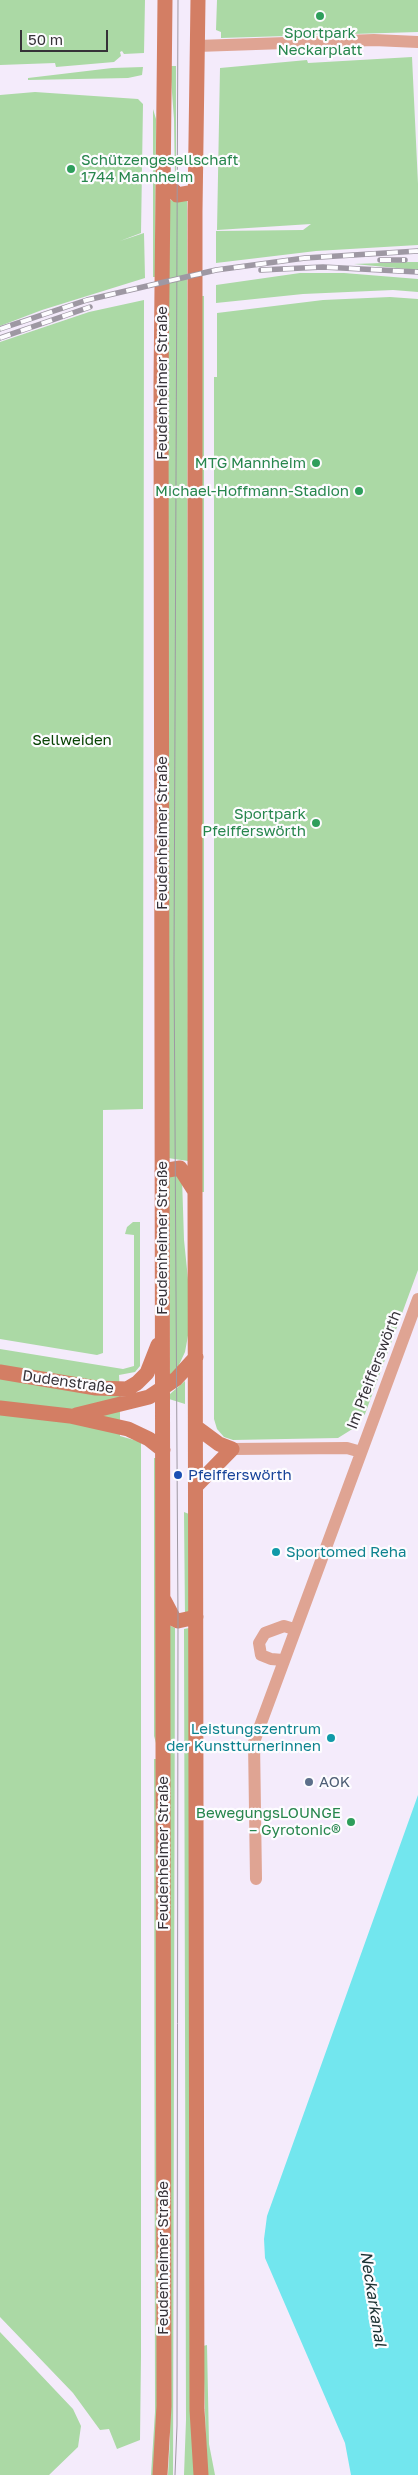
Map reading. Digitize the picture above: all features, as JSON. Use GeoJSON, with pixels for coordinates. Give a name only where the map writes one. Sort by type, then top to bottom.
{"type":"FeatureCollection","features":[{"type":"Feature","properties":{"kind":"main road","name":"Feudenheimer Straße"},"geometry":{"type":"LineString","coordinates":[[160,2475],[164,2406],[162,176],[165,0]]}},
{"type":"Feature","properties":{"kind":"main road"},"geometry":{"type":"LineString","coordinates":[[198,0],[195,192],[195,1192],[197,2410],[201,2475]]}},
{"type":"Feature","properties":{"kind":"main road"},"geometry":{"type":"LineString","coordinates":[[162,176],[177,195],[195,192]]}},
{"type":"Feature","properties":{"kind":"main road"},"geometry":{"type":"LineString","coordinates":[[162,1171],[180,1168],[195,1192]]}},
{"type":"Feature","properties":{"kind":"main road","name":"Dudenstraße"},"geometry":{"type":"LineString","coordinates":[[0,1372],[96,1388],[127,1389],[137,1383],[147,1373],[162,1332]]}},
{"type":"Feature","properties":{"kind":"main road","name":"Dudenstraße"},"geometry":{"type":"LineString","coordinates":[[70,1416],[131,1402],[162,1390],[182,1374],[196,1357]]}},
{"type":"Feature","properties":{"kind":"main road","name":"Dudenstraße"},"geometry":{"type":"LineString","coordinates":[[0,1408],[70,1416],[128,1429],[144,1436],[163,1450]]}},
{"type":"Feature","properties":{"kind":"main road"},"geometry":{"type":"LineString","coordinates":[[196,1427],[219,1444],[232,1449],[196,1486]]}},
{"type":"Feature","properties":{"kind":"main road"},"geometry":{"type":"LineString","coordinates":[[163,1596],[174,1619],[183,1621],[196,1617]]}},
{"type":"Feature","properties":{"kind":"street"},"geometry":{"type":"LineString","coordinates":[[197,46],[374,40],[418,42]]}},
{"type":"Feature","properties":{"kind":"street","name":"Im Pfeifferswörth"},"geometry":{"type":"LineString","coordinates":[[256,1879],[254,1742],[294,1629],[418,1299]]}},
{"type":"Feature","properties":{"kind":"street","name":"Im Pfeifferswörth"},"geometry":{"type":"LineString","coordinates":[[232,1449],[347,1448],[361,1452]]}},
{"type":"Feature","properties":{"kind":"street"},"geometry":{"type":"LineString","coordinates":[[283,1660],[271,1659],[262,1655],[258,1643],[265,1633],[284,1626],[294,1629]]}},
{"type":"Feature","properties":{"kind":"green space"},"geometry":{"type":"Polygon","coordinates":[[[0,0],[145,0],[144,53],[124,54],[122,51],[120,52],[121,56],[114,62],[56,67],[55,63],[0,65],[0,0]]]}},
{"type":"Feature","properties":{"kind":"green space","name":"Sportpark Neckarplatt"},"geometry":{"type":"Polygon","coordinates":[[[217,0],[418,0],[418,32],[221,38],[221,32],[216,30],[217,0]]]}},
{"type":"Feature","properties":{"kind":"green space"},"geometry":{"type":"Polygon","coordinates":[[[412,57],[418,184],[418,245],[316,251],[216,263],[216,231],[303,230],[311,224],[217,230],[220,68],[307,60],[308,63],[412,57]]]}},
{"type":"Feature","properties":{"kind":"green space"},"geometry":{"type":"Polygon","coordinates":[[[170,66],[176,66],[176,183],[174,119],[170,66]]]}},
{"type":"Feature","properties":{"kind":"green space"},"geometry":{"type":"Polygon","coordinates":[[[143,67],[142,75],[128,78],[28,80],[28,78],[112,68],[143,67]]]}},
{"type":"Feature","properties":{"kind":"green space","name":"Schützengesellschaft 1744 Mannheim"},"geometry":{"type":"Polygon","coordinates":[[[35,92],[138,99],[143,104],[141,233],[120,241],[144,233],[145,278],[42,310],[0,326],[0,95],[35,92]]]}},
{"type":"Feature","properties":{"kind":"green space"},"geometry":{"type":"Polygon","coordinates":[[[153,109],[156,119],[155,277],[153,277],[153,109]]]}},
{"type":"Feature","properties":{"kind":"green space"},"geometry":{"type":"Polygon","coordinates":[[[168,200],[187,201],[188,1161],[168,1158],[168,200]]]}},
{"type":"Feature","properties":{"kind":"green space"},"geometry":{"type":"Polygon","coordinates":[[[418,262],[418,270],[354,264],[418,262]]]}},
{"type":"Feature","properties":{"kind":"green space"},"geometry":{"type":"Polygon","coordinates":[[[300,273],[344,273],[418,279],[418,292],[393,290],[303,294],[216,303],[216,285],[300,273]]]}},
{"type":"Feature","properties":{"kind":"green space"},"geometry":{"type":"Polygon","coordinates":[[[201,296],[204,296],[204,1192],[202,1192],[201,296]]]}},
{"type":"Feature","properties":{"kind":"green space","name":"Sportpark Pfeifferswörth"},"geometry":{"type":"Polygon","coordinates":[[[390,297],[418,299],[418,1270],[365,1414],[354,1428],[338,1438],[233,1440],[224,1437],[217,1429],[214,1419],[214,377],[217,377],[217,313],[323,300],[390,297]]]}},
{"type":"Feature","properties":{"kind":"green space","name":"Sellweiden"},"geometry":{"type":"Polygon","coordinates":[[[144,300],[143,1109],[103,1110],[103,1353],[97,1355],[0,1339],[0,342],[89,312],[144,300]]]}},
{"type":"Feature","properties":{"kind":"green space"},"geometry":{"type":"Polygon","coordinates":[[[173,1174],[182,1178],[189,1330],[185,1352],[178,1367],[170,1376],[169,1178],[173,1174]]]}},
{"type":"Feature","properties":{"kind":"green space"},"geometry":{"type":"Polygon","coordinates":[[[133,1222],[140,1222],[140,1366],[135,1372],[119,1375],[120,1396],[122,1397],[120,1400],[120,1436],[141,1442],[140,2440],[117,2449],[109,2429],[100,2430],[73,2393],[0,2317],[0,1349],[123,1369],[134,1366],[134,1235],[125,1234],[127,1227],[133,1222]]]}},
{"type":"Feature","properties":{"kind":"green space"},"geometry":{"type":"Polygon","coordinates":[[[185,1381],[185,1404],[169,1399],[170,1394],[185,1381]]]}},
{"type":"Feature","properties":{"kind":"green space"},"geometry":{"type":"Polygon","coordinates":[[[154,1458],[156,1458],[156,1743],[154,1736],[154,1458]]]}},
{"type":"Feature","properties":{"kind":"green space"},"geometry":{"type":"Polygon","coordinates":[[[184,1512],[189,1514],[189,1615],[185,1617],[184,1512]]]}},
{"type":"Feature","properties":{"kind":"green space"},"geometry":{"type":"Polygon","coordinates":[[[169,1625],[175,1628],[173,2475],[168,2475],[170,2440],[169,1625]]]}},
{"type":"Feature","properties":{"kind":"green space"},"geometry":{"type":"Polygon","coordinates":[[[189,1628],[191,2406],[195,2475],[184,2475],[186,2420],[184,1629],[189,1628]]]}},
{"type":"Feature","properties":{"kind":"green space"},"geometry":{"type":"Polygon","coordinates":[[[154,1759],[156,1759],[157,2412],[154,2475],[151,2475],[155,2412],[154,1759]]]}},
{"type":"Feature","properties":{"kind":"green space"},"geometry":{"type":"Polygon","coordinates":[[[0,2332],[73,2409],[81,2426],[78,2447],[49,2475],[0,2475],[0,2332]]]}},
{"type":"Feature","properties":{"kind":"green space"},"geometry":{"type":"Polygon","coordinates":[[[207,2345],[209,2444],[215,2475],[207,2475],[203,2346],[207,2345]]]}},
{"type":"Feature","properties":{"kind":"water","name":"Neckarkanal"},"geometry":{"type":"Polygon","coordinates":[[[418,1795],[418,2475],[351,2475],[345,2443],[265,2258],[264,2239],[267,2216],[418,1795]]]}},
{"type":"Feature","properties":{"kind":"tram line"},"geometry":{"type":"LineString","coordinates":[[175,2475],[177,2426],[178,1621],[174,961],[178,0]]}},
{"type":"Feature","properties":{"kind":"railway"},"geometry":{"type":"LineString","coordinates":[[0,329],[87,300],[216,270],[305,258],[418,251]]}},
{"type":"Feature","properties":{"kind":"railway"},"geometry":{"type":"LineString","coordinates":[[380,260],[405,260]]}},
{"type":"Feature","properties":{"kind":"railway"},"geometry":{"type":"LineString","coordinates":[[261,270],[323,267],[418,272]]}},
{"type":"Feature","properties":{"kind":"railway"},"geometry":{"type":"LineString","coordinates":[[0,338],[90,307]]}},
{"type":"Feature","properties":{"kind":"place","name":"Sportpark Neckarplatt"},"geometry":{"type":"Point","coordinates":[320,16]}},
{"type":"Feature","properties":{"kind":"place","name":"Schützengesellschaft 1744 Mannheim"},"geometry":{"type":"Point","coordinates":[71,169]}},
{"type":"Feature","properties":{"kind":"place","name":"MTG Mannheim"},"geometry":{"type":"Point","coordinates":[316,463]}},
{"type":"Feature","properties":{"kind":"place","name":"Michael-Hoffmann-Stadion"},"geometry":{"type":"Point","coordinates":[359,491]}},
{"type":"Feature","properties":{"kind":"place","name":"Sportpark Pfeifferswörth"},"geometry":{"type":"Point","coordinates":[316,823]}},
{"type":"Feature","properties":{"kind":"place","name":"Pfeifferswörth"},"geometry":{"type":"Point","coordinates":[178,1475]}},
{"type":"Feature","properties":{"kind":"place","name":"Sportomed Reha"},"geometry":{"type":"Point","coordinates":[276,1552]}},
{"type":"Feature","properties":{"kind":"place","name":"Leistungszentrum der Kunstturnerinnen"},"geometry":{"type":"Point","coordinates":[331,1738]}},
{"type":"Feature","properties":{"kind":"place","name":"AOK"},"geometry":{"type":"Point","coordinates":[309,1782]}},
{"type":"Feature","properties":{"kind":"place","name":"BewegungsLOUNGE – Gyrotonic®"},"geometry":{"type":"Point","coordinates":[351,1822]}}]}
